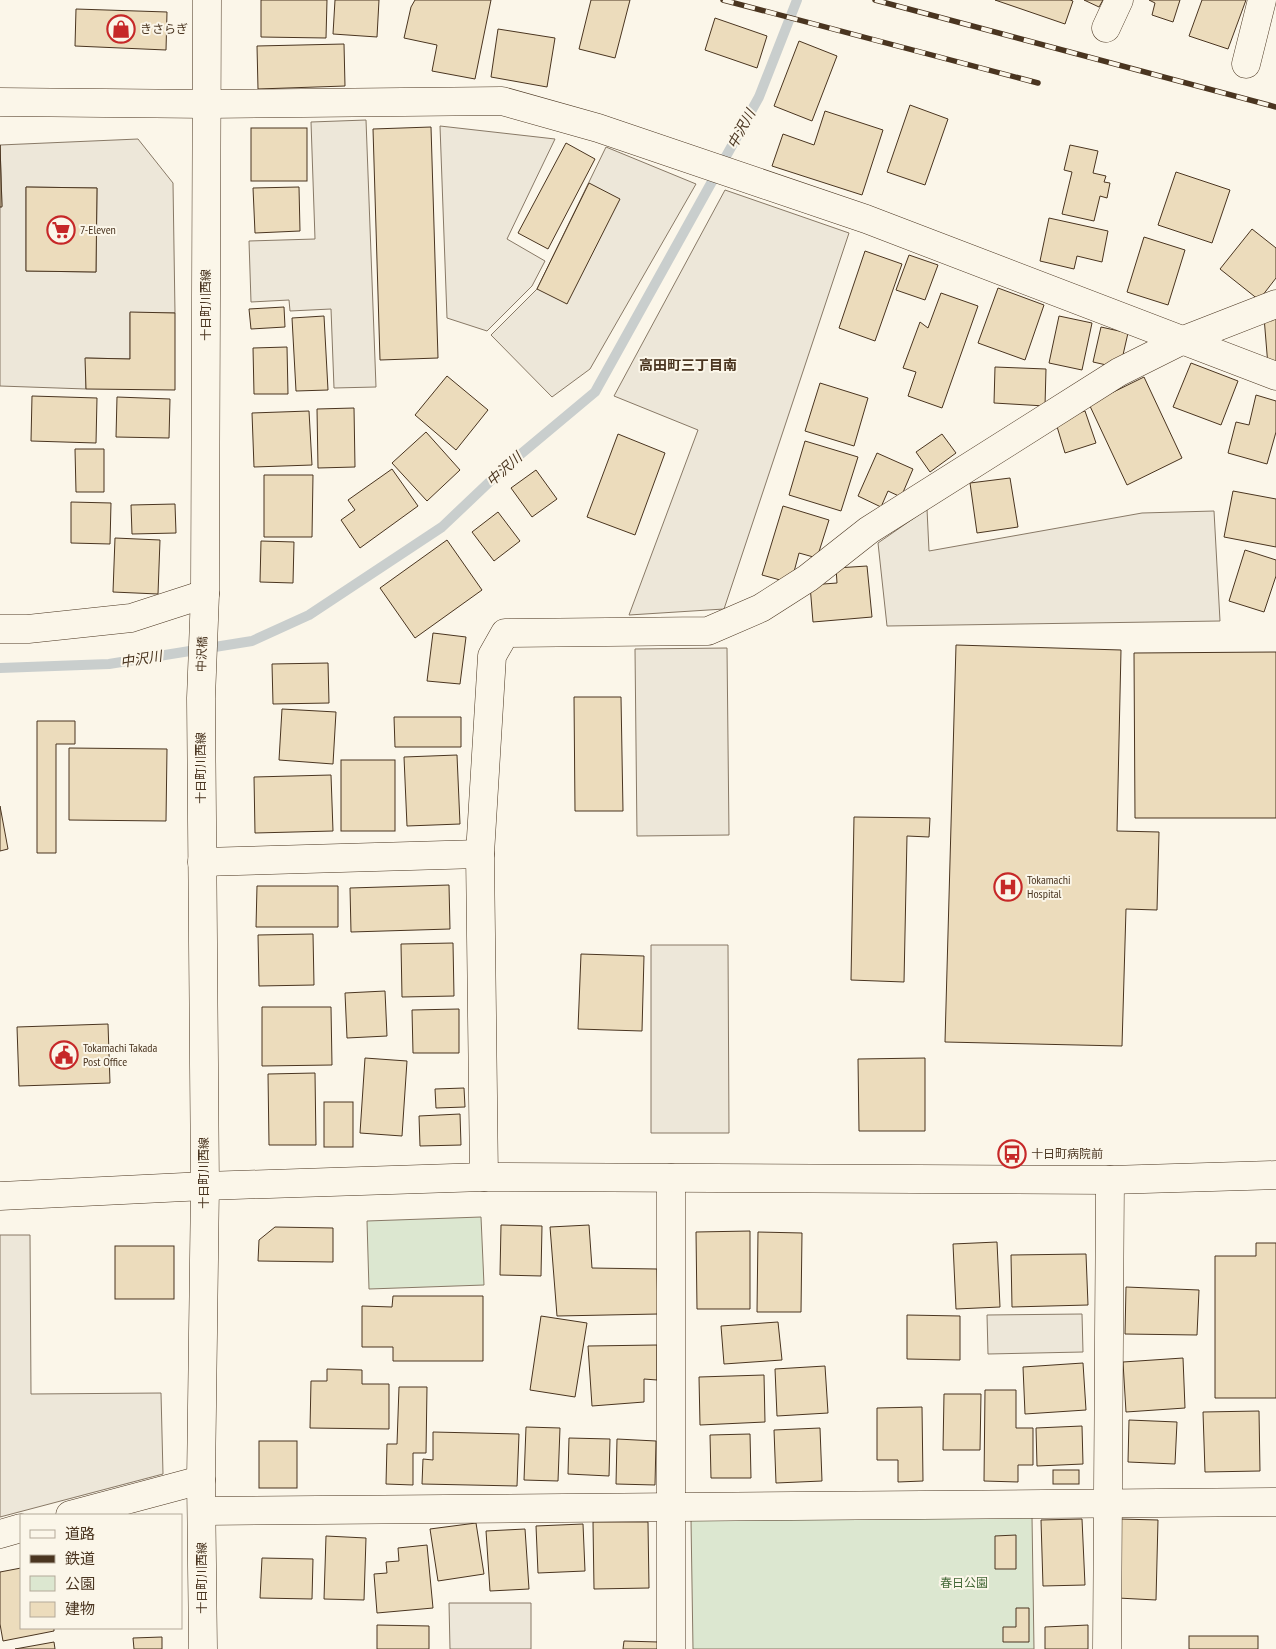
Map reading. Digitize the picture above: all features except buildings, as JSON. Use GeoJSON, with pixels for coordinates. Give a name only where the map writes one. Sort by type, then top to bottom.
{"type":"FeatureCollection","features":[{"type":"Feature","properties":{"kind":"street","name":"十日町川西線"},"geometry":{"type":"LineString","coordinates":[[204,602],[207,0]]}},
{"type":"Feature","properties":{"kind":"street"},"geometry":{"type":"LineString","coordinates":[[1106,28],[1119,0]]}},
{"type":"Feature","properties":{"kind":"street"},"geometry":{"type":"LineString","coordinates":[[1246,64],[1262,0]]}},
{"type":"Feature","properties":{"kind":"street"},"geometry":{"type":"LineString","coordinates":[[0,102],[207,104],[502,101],[598,128],[866,219],[1276,376]]}},
{"type":"Feature","properties":{"kind":"street"},"geometry":{"type":"LineString","coordinates":[[484,1177],[480,854],[492,656],[505,633],[708,631],[761,608],[808,578],[869,530],[1119,372],[1181,341],[1276,304]]}},
{"type":"Feature","properties":{"kind":"street"},"geometry":{"type":"LineString","coordinates":[[0,629],[28,629],[131,618],[204,602]]}},
{"type":"Feature","properties":{"kind":"street","name":"中沢橋"},"geometry":{"type":"LineString","coordinates":[[201,698],[204,602]]}},
{"type":"Feature","properties":{"kind":"street","name":"十日町川西線"},"geometry":{"type":"LineString","coordinates":[[201,698],[205,1186],[201,1480],[202,1649]]}},
{"type":"Feature","properties":{"kind":"street"},"geometry":{"type":"LineString","coordinates":[[202,862],[480,854]]}},
{"type":"Feature","properties":{"kind":"street"},"geometry":{"type":"LineString","coordinates":[[0,1196],[205,1186],[484,1177],[1110,1180],[1276,1175]]}},
{"type":"Feature","properties":{"kind":"street"},"geometry":{"type":"LineString","coordinates":[[671,1178],[671,1649]]}},
{"type":"Feature","properties":{"kind":"street"},"geometry":{"type":"LineString","coordinates":[[1106,1649],[1110,1180]]}},
{"type":"Feature","properties":{"kind":"street"},"geometry":{"type":"LineString","coordinates":[[74,1514],[201,1480]]}},
{"type":"Feature","properties":{"kind":"street"},"geometry":{"type":"LineString","coordinates":[[202,1511],[1276,1502]]}},
{"type":"Feature","properties":{"kind":"street"},"geometry":{"type":"LineString","coordinates":[[0,1534],[20,1528]]}},
{"type":"Feature","properties":{"kind":"green space"},"geometry":{"type":"Polygon","coordinates":[[[481,1217],[484,1285],[369,1289],[367,1221],[481,1217]]]}},
{"type":"Feature","properties":{"kind":"green space","name":"春日公園"},"geometry":{"type":"Polygon","coordinates":[[[1032,1516],[1034,1649],[693,1649],[691,1519],[1032,1516]]]}},
{"type":"Feature","properties":{"kind":"shaded area"},"geometry":{"type":"Polygon","coordinates":[[[366,120],[376,387],[334,388],[331,309],[290,311],[289,300],[251,302],[249,241],[315,239],[311,122],[366,120]]]}},
{"type":"Feature","properties":{"kind":"shaded area"},"geometry":{"type":"Polygon","coordinates":[[[440,126],[555,139],[507,239],[545,261],[532,286],[487,331],[447,318],[440,126]]]}},
{"type":"Feature","properties":{"kind":"shaded area"},"geometry":{"type":"Polygon","coordinates":[[[138,139],[173,183],[175,313],[130,313],[130,359],[86,358],[86,389],[0,386],[0,207],[2,206],[0,145],[138,139]],[[26,187],[26,271],[96,272],[97,188],[26,187]]]}},
{"type":"Feature","properties":{"kind":"shaded area"},"geometry":{"type":"Polygon","coordinates":[[[606,147],[696,184],[590,369],[552,397],[491,335],[537,289],[606,147]]]}},
{"type":"Feature","properties":{"kind":"shaded area"},"geometry":{"type":"Polygon","coordinates":[[[725,190],[849,233],[724,609],[629,615],[698,430],[614,396],[725,190]]]}},
{"type":"Feature","properties":{"kind":"shaded area"},"geometry":{"type":"Polygon","coordinates":[[[927,509],[929,551],[1142,513],[1214,511],[1220,621],[887,626],[878,543],[927,509]]]}},
{"type":"Feature","properties":{"kind":"shaded area"},"geometry":{"type":"Polygon","coordinates":[[[727,648],[729,835],[637,836],[635,649],[727,648]]]}},
{"type":"Feature","properties":{"kind":"shaded area"},"geometry":{"type":"Polygon","coordinates":[[[651,945],[728,945],[729,1133],[651,1133],[651,945]]]}},
{"type":"Feature","properties":{"kind":"shaded area"},"geometry":{"type":"Polygon","coordinates":[[[0,1235],[30,1235],[31,1394],[161,1393],[163,1474],[0,1517],[0,1235]]]}},
{"type":"Feature","properties":{"kind":"shaded area"},"geometry":{"type":"Polygon","coordinates":[[[1082,1314],[1083,1352],[988,1354],[987,1315],[1082,1314]]]}},
{"type":"Feature","properties":{"kind":"shaded area"},"geometry":{"type":"Polygon","coordinates":[[[449,1603],[531,1603],[531,1649],[450,1649],[449,1603]]]}},
{"type":"Feature","properties":{"kind":"waterway","name":"中沢川"},"geometry":{"type":"LineString","coordinates":[[0,668],[109,664],[252,641],[309,615],[442,527],[503,469],[595,392],[759,97],[797,0]]}},
{"type":"Feature","properties":{"kind":"railway"},"geometry":{"type":"LineString","coordinates":[[723,0],[1038,83]]}},
{"type":"Feature","properties":{"kind":"railway"},"geometry":{"type":"LineString","coordinates":[[875,0],[1276,107]]}},
{"type":"Feature","properties":{"kind":"place","name":"きさらぎ"},"geometry":{"type":"Point","coordinates":[121,29]}},
{"type":"Feature","properties":{"kind":"place","name":"7-Eleven"},"geometry":{"type":"Point","coordinates":[61,230]}},
{"type":"Feature","properties":{"kind":"place","name":"Tokamachi Hospital"},"geometry":{"type":"Point","coordinates":[1008,887]}},
{"type":"Feature","properties":{"kind":"place","name":"Tokamachi Takada Post Office"},"geometry":{"type":"Point","coordinates":[64,1055]}},
{"type":"Feature","properties":{"kind":"place","name":"十日町病院前"},"geometry":{"type":"Point","coordinates":[1012,1154]}},
{"type":"Feature","properties":{"kind":"district","name":"高田町三丁目南"},"geometry":{"type":"Point","coordinates":[688,365]}}]}
